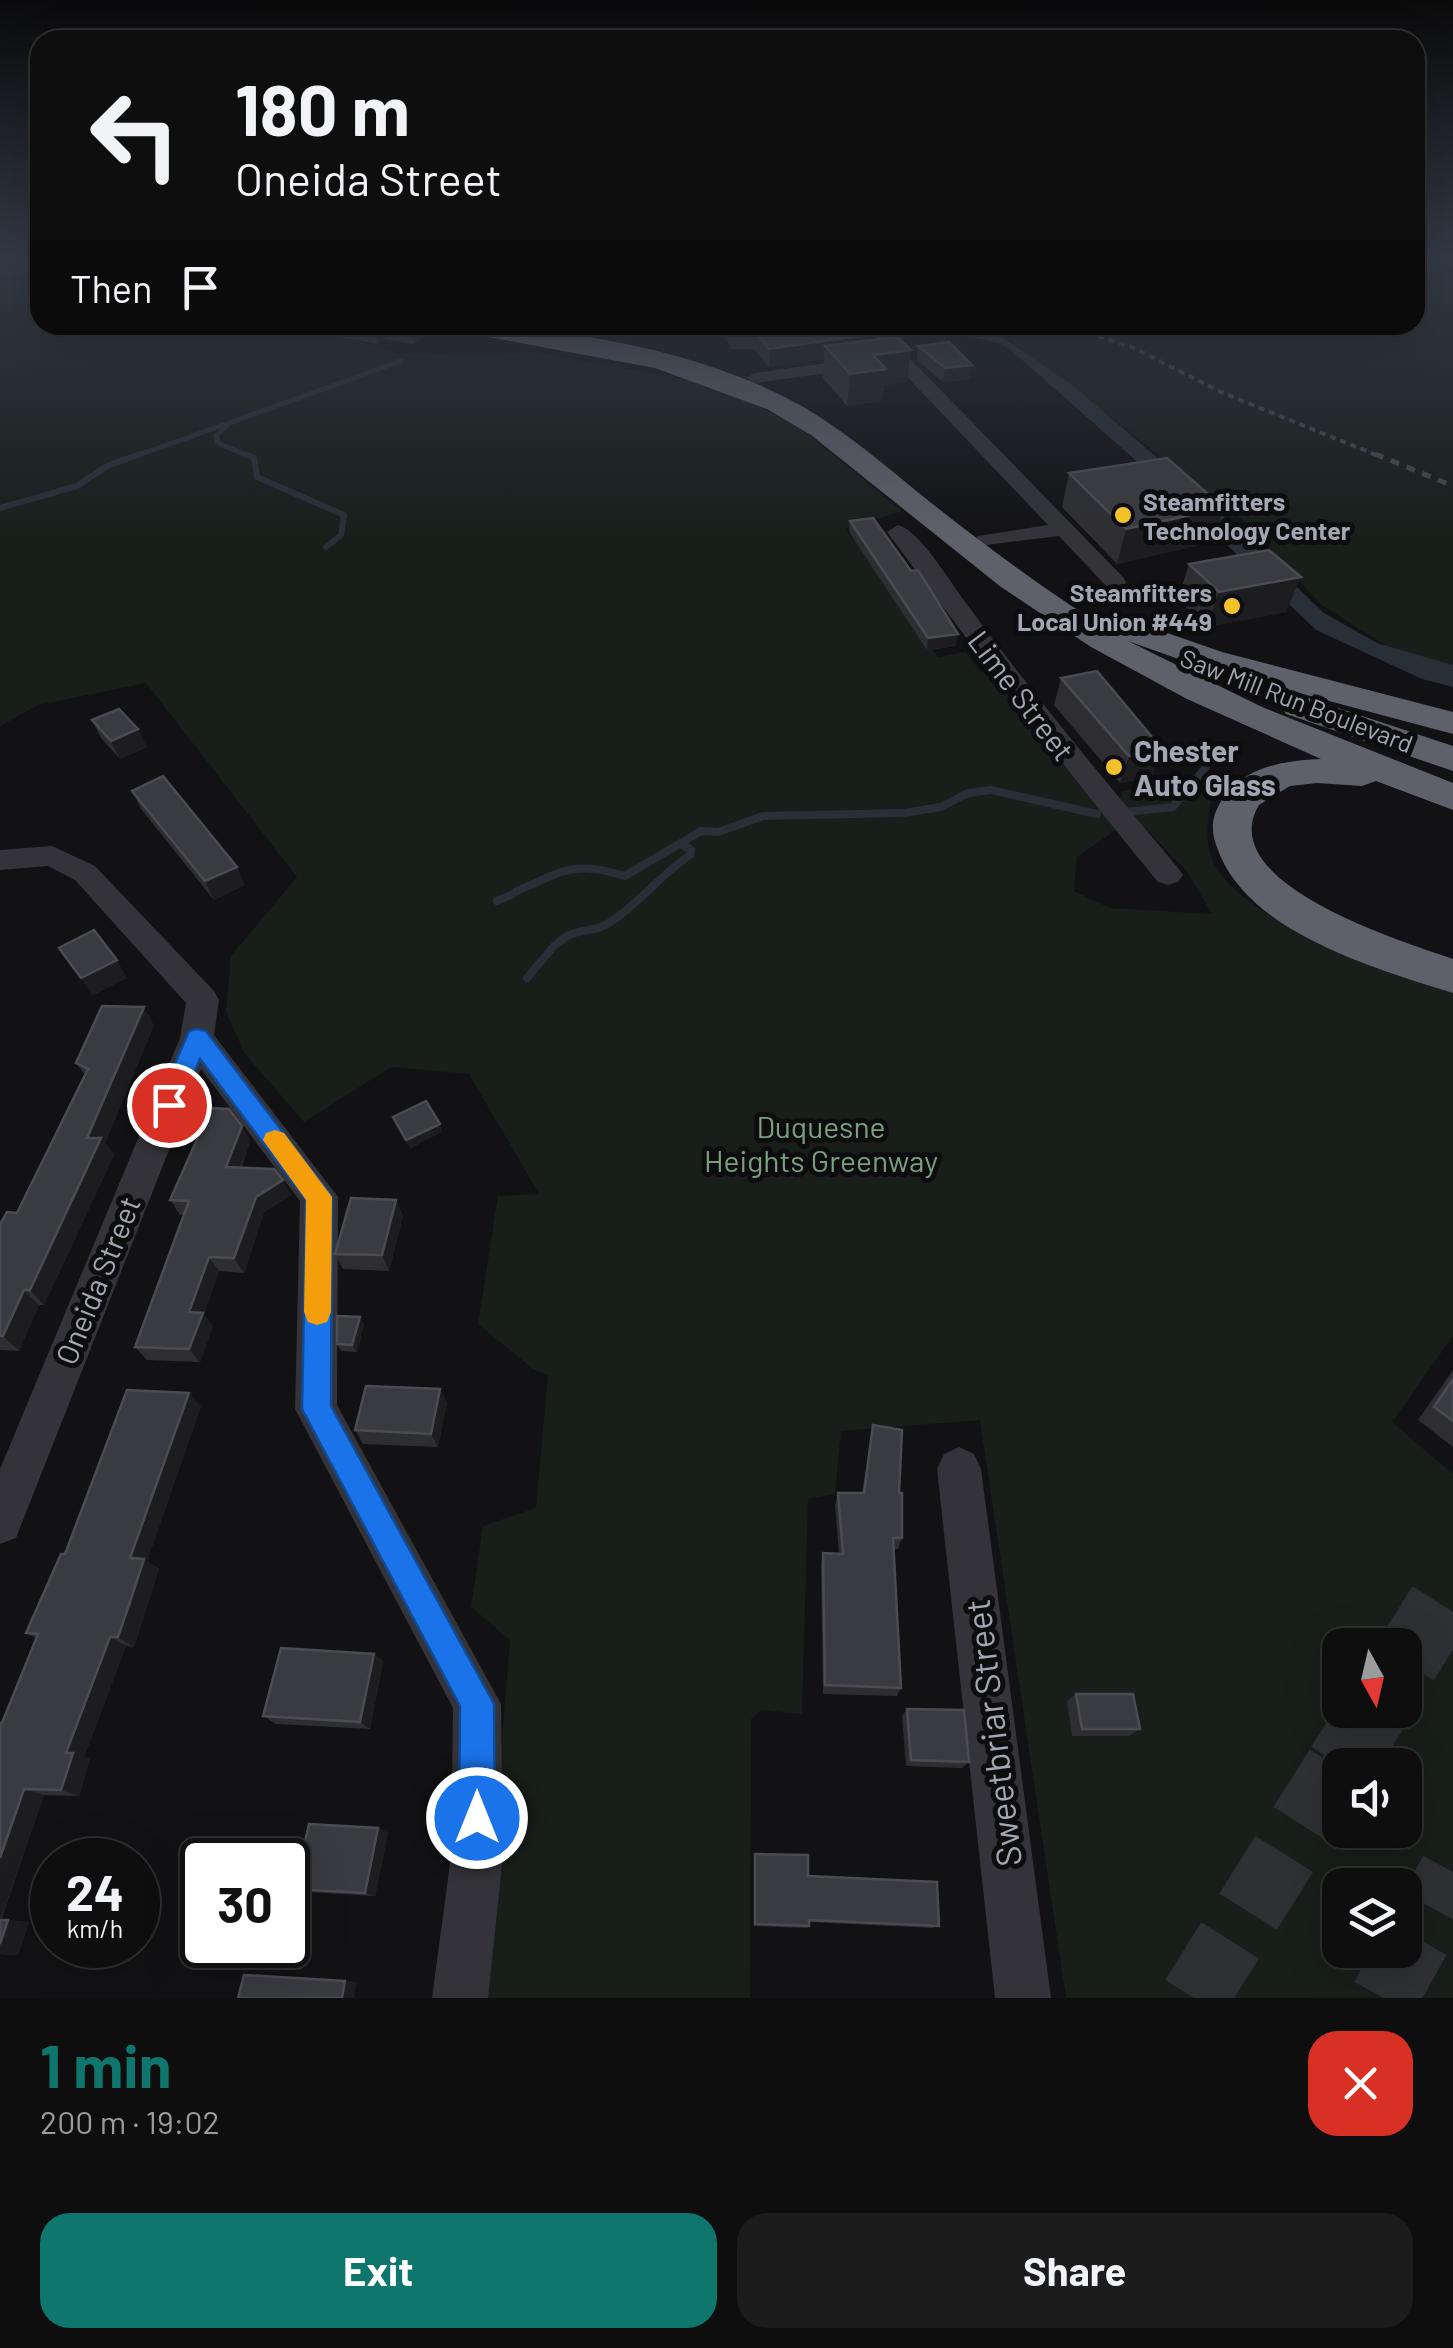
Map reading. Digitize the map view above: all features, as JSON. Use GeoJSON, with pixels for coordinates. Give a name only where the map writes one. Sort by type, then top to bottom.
{"type":"FeatureCollection","features":[{"type":"Feature","properties":{"kind":"highway","name":"Saw Mill Run Boulevard"},"geometry":{"type":"LineString","coordinates":[[625,353],[715,378],[771,401],[811,423],[975,543],[1110,622],[1445,781]]}},
{"type":"Feature","properties":{"kind":"highway","name":"Saw Mill Run Boulevard"},"geometry":{"type":"LineString","coordinates":[[670,353],[755,378],[827,418],[1055,610],[1157,672],[1276,728],[1445,781]]}},
{"type":"Feature","properties":{"kind":"highway"},"geometry":{"type":"LineString","coordinates":[[715,378],[755,378]]}},
{"type":"Feature","properties":{"kind":"highway"},"geometry":{"type":"LineString","coordinates":[[1110,622],[1210,660],[1453,722]]}},
{"type":"Feature","properties":{"kind":"highway"},"geometry":{"type":"LineString","coordinates":[[1445,781],[1342,771],[1284,776],[1251,791],[1234,814],[1232,829],[1242,860],[1281,902],[1320,924],[1453,976]]}},
{"type":"Feature","properties":{"kind":"street"},"geometry":{"type":"LineString","coordinates":[[895,353],[1115,582]]}},
{"type":"Feature","properties":{"kind":"street"},"geometry":{"type":"LineString","coordinates":[[755,378],[899,358]]}},
{"type":"Feature","properties":{"kind":"street"},"geometry":{"type":"LineString","coordinates":[[921,557],[975,543],[1064,529]]}},
{"type":"Feature","properties":{"kind":"street","name":"Lime Street"},"geometry":{"type":"LineString","coordinates":[[898,532],[921,557],[1029,707],[1168,875]]}},
{"type":"Feature","properties":{"kind":"street"},"geometry":{"type":"LineString","coordinates":[[0,860],[52,856],[86,873],[203,1000],[197,1038],[319,1197],[316,1409],[477,1704],[477,1856],[460,1998]]}},
{"type":"Feature","properties":{"kind":"street","name":"Oneida Street"},"geometry":{"type":"LineString","coordinates":[[0,1522],[197,1038]]}},
{"type":"Feature","properties":{"kind":"street","name":"Sweetbriar Street"},"geometry":{"type":"LineString","coordinates":[[959,1468],[1023,1998]]}},
{"type":"Feature","properties":{"kind":"green space","name":"Duquesne Heights Greenway"},"geometry":{"type":"Polygon","coordinates":[[[0,353],[403,353],[491,357],[539,353],[713,384],[795,424],[902,511],[846,529],[938,657],[965,652],[981,672],[989,671],[1116,830],[1077,857],[1074,891],[1110,908],[1212,914],[1186,870],[1119,802],[1122,791],[1214,782],[1208,821],[1209,850],[1228,882],[1252,904],[1319,940],[1453,991],[1453,1336],[1392,1422],[1453,1474],[1453,1998],[1066,1998],[980,1420],[841,1431],[835,1494],[808,1499],[802,1714],[761,1710],[751,1719],[750,1998],[481,1998],[510,1640],[471,1607],[483,1526],[536,1508],[548,1375],[533,1369],[478,1324],[498,1196],[539,1194],[469,1074],[391,1067],[304,1122],[245,1054],[226,1012],[231,956],[297,877],[146,683],[38,705],[0,726],[0,353]]]}},
{"type":"Feature","properties":{"kind":"green space"},"geometry":{"type":"Polygon","coordinates":[[[1027,353],[1453,353],[1453,668],[1404,657],[1320,604],[1253,528],[1027,353]]]}},
{"type":"Feature","properties":{"kind":"shaded area"},"geometry":{"type":"Polygon","coordinates":[[[1015,353],[1026,353],[1072,385],[1201,495],[1324,613],[1377,643],[1453,665],[1453,687],[1422,679],[1316,630],[1176,496],[1015,353]]]}},
{"type":"Feature","properties":{"kind":"building"},"geometry":{"type":"Polygon","coordinates":[[[831,353],[886,353],[873,355],[886,369],[850,374],[831,353]]]}},
{"type":"Feature","properties":{"kind":"building"},"geometry":{"type":"Polygon","coordinates":[[[927,353],[960,353],[972,365],[945,368],[927,353]]]}},
{"type":"Feature","properties":{"kind":"building"},"geometry":{"type":"Polygon","coordinates":[[[1167,458],[1224,508],[1126,529],[1069,473],[1167,458]]]}},
{"type":"Feature","properties":{"kind":"building"},"geometry":{"type":"Polygon","coordinates":[[[873,518],[911,571],[918,570],[958,634],[928,638],[850,521],[873,518]]]}},
{"type":"Feature","properties":{"kind":"building"},"geometry":{"type":"Polygon","coordinates":[[[1269,550],[1301,577],[1219,592],[1189,564],[1269,550]]]}},
{"type":"Feature","properties":{"kind":"building"},"geometry":{"type":"Polygon","coordinates":[[[1097,671],[1162,749],[1129,756],[1061,678],[1097,671]]]}},
{"type":"Feature","properties":{"kind":"building"},"geometry":{"type":"Polygon","coordinates":[[[119,709],[138,729],[111,741],[92,720],[119,709]]]}},
{"type":"Feature","properties":{"kind":"building"},"geometry":{"type":"Polygon","coordinates":[[[163,776],[237,867],[205,881],[132,791],[163,776]]]}},
{"type":"Feature","properties":{"kind":"building"},"geometry":{"type":"Polygon","coordinates":[[[94,930],[117,960],[81,978],[59,948],[94,930]]]}},
{"type":"Feature","properties":{"kind":"building"},"geometry":{"type":"Polygon","coordinates":[[[102,1006],[144,1007],[87,1138],[101,1138],[30,1290],[24,1290],[0,1336],[0,1225],[7,1212],[17,1213],[88,1069],[76,1063],[102,1006]]]}},
{"type":"Feature","properties":{"kind":"building"},"geometry":{"type":"Polygon","coordinates":[[[426,1101],[440,1124],[406,1140],[393,1117],[426,1101]]]}},
{"type":"Feature","properties":{"kind":"building"},"geometry":{"type":"Polygon","coordinates":[[[211,1108],[229,1109],[242,1126],[226,1167],[274,1169],[283,1180],[256,1197],[234,1258],[209,1257],[189,1312],[203,1313],[189,1349],[135,1347],[189,1201],[170,1200],[211,1108]]]}},
{"type":"Feature","properties":{"kind":"building"},"geometry":{"type":"Polygon","coordinates":[[[351,1198],[396,1200],[382,1255],[335,1254],[351,1198]]]}},
{"type":"Feature","properties":{"kind":"building"},"geometry":{"type":"Polygon","coordinates":[[[337,1316],[360,1317],[352,1345],[337,1344],[337,1316]]]}},
{"type":"Feature","properties":{"kind":"building"},"geometry":{"type":"Polygon","coordinates":[[[1453,1379],[1453,1421],[1434,1407],[1453,1379]]]}},
{"type":"Feature","properties":{"kind":"building"},"geometry":{"type":"Polygon","coordinates":[[[366,1386],[440,1389],[431,1434],[355,1430],[366,1386]]]}},
{"type":"Feature","properties":{"kind":"building"},"geometry":{"type":"Polygon","coordinates":[[[127,1390],[189,1393],[130,1558],[144,1559],[118,1637],[110,1637],[66,1753],[73,1753],[61,1790],[24,1789],[0,1858],[0,1723],[38,1634],[26,1633],[61,1554],[65,1554],[127,1390]]]}},
{"type":"Feature","properties":{"kind":"building"},"geometry":{"type":"Polygon","coordinates":[[[873,1425],[902,1430],[902,1538],[893,1538],[901,1688],[825,1685],[823,1553],[843,1554],[838,1493],[864,1493],[873,1425]]]}},
{"type":"Feature","properties":{"kind":"building"},"geometry":{"type":"Polygon","coordinates":[[[281,1648],[374,1654],[360,1722],[263,1716],[281,1648]]]}},
{"type":"Feature","properties":{"kind":"building"},"geometry":{"type":"Polygon","coordinates":[[[1076,1694],[1133,1694],[1140,1729],[1082,1729],[1076,1694]]]}},
{"type":"Feature","properties":{"kind":"building"},"geometry":{"type":"Polygon","coordinates":[[[907,1709],[964,1710],[969,1762],[911,1760],[907,1709]]]}},
{"type":"Feature","properties":{"kind":"building"},"geometry":{"type":"Polygon","coordinates":[[[309,1824],[378,1828],[365,1893],[310,1890],[310,1838],[306,1838],[309,1824]]]}},
{"type":"Feature","properties":{"kind":"building"},"geometry":{"type":"Polygon","coordinates":[[[755,1854],[808,1855],[808,1876],[937,1882],[939,1926],[809,1920],[809,1926],[755,1924],[755,1854]]]}},
{"type":"Feature","properties":{"kind":"building"},"geometry":{"type":"Polygon","coordinates":[[[0,1920],[8,1920],[0,1944],[0,1920]]]}},
{"type":"Feature","properties":{"kind":"building"},"geometry":{"type":"Polygon","coordinates":[[[244,1975],[345,1981],[342,1998],[238,1998],[244,1975]]]}},
{"type":"Feature","properties":{"kind":"waterway"},"geometry":{"type":"LineString","coordinates":[[251,457],[218,443],[216,436],[229,423],[401,361]]}},
{"type":"Feature","properties":{"kind":"waterway"},"geometry":{"type":"LineString","coordinates":[[133,457],[226,424]]}},
{"type":"Feature","properties":{"kind":"waterway"},"geometry":{"type":"LineString","coordinates":[[0,508],[77,486],[107,466],[140,454]]}},
{"type":"Feature","properties":{"kind":"waterway"},"geometry":{"type":"LineString","coordinates":[[245,454],[254,458],[257,477],[344,515],[341,535],[326,547]]}},
{"type":"Feature","properties":{"kind":"waterway"},"geometry":{"type":"LineString","coordinates":[[1125,812],[1173,807],[1206,767]]}},
{"type":"Feature","properties":{"kind":"waterway"},"geometry":{"type":"LineString","coordinates":[[517,891],[581,868],[625,876],[701,831],[718,832],[763,816],[903,813],[941,807],[968,793],[991,790],[1097,814]]}},
{"type":"Feature","properties":{"kind":"waterway"},"geometry":{"type":"LineString","coordinates":[[558,943],[571,934],[602,927],[620,915],[690,855],[691,850],[681,844]]}},
{"type":"Feature","properties":{"kind":"waterway"},"geometry":{"type":"LineString","coordinates":[[497,901],[513,894]]}},
{"type":"Feature","properties":{"kind":"waterway"},"geometry":{"type":"LineString","coordinates":[[527,978],[554,946]]}},
{"type":"Feature","properties":{"kind":"tunnel"},"geometry":{"type":"LineString","coordinates":[[1422,1635],[1453,1586]]}},
{"type":"Feature","properties":{"kind":"tunnel"},"geometry":{"type":"LineString","coordinates":[[1194,1998],[1364,1728]]}},
{"type":"Feature","properties":{"kind":"tunnel"},"geometry":{"type":"LineString","coordinates":[[1384,1998],[1453,1872]]}},
{"type":"Feature","properties":{"kind":"railway"},"geometry":{"type":"LineString","coordinates":[[1144,353],[1221,392],[1381,457]]}},
{"type":"Feature","properties":{"kind":"railway"},"geometry":{"type":"LineString","coordinates":[[1375,454],[1453,486]]}},
{"type":"Feature","properties":{"kind":"slow traffic"},"geometry":{"type":"LineString","coordinates":[[275,1140],[319,1197],[317,1312]]}},
{"type":"Feature","properties":{"kind":"place","name":"Steamfitters Technology Center"},"geometry":{"type":"Point","coordinates":[1123,515]}},
{"type":"Feature","properties":{"kind":"place","name":"Steamfitters Local Union #449"},"geometry":{"type":"Point","coordinates":[1232,606]}},
{"type":"Feature","properties":{"kind":"place","name":"Chester Auto Glass"},"geometry":{"type":"Point","coordinates":[1114,767]}},
{"type":"Feature","properties":{"kind":"route"},"geometry":{"type":"LineString","coordinates":[[169,1105],[197,1038],[319,1197],[316,1409],[477,1704],[477,1818]]}}]}
